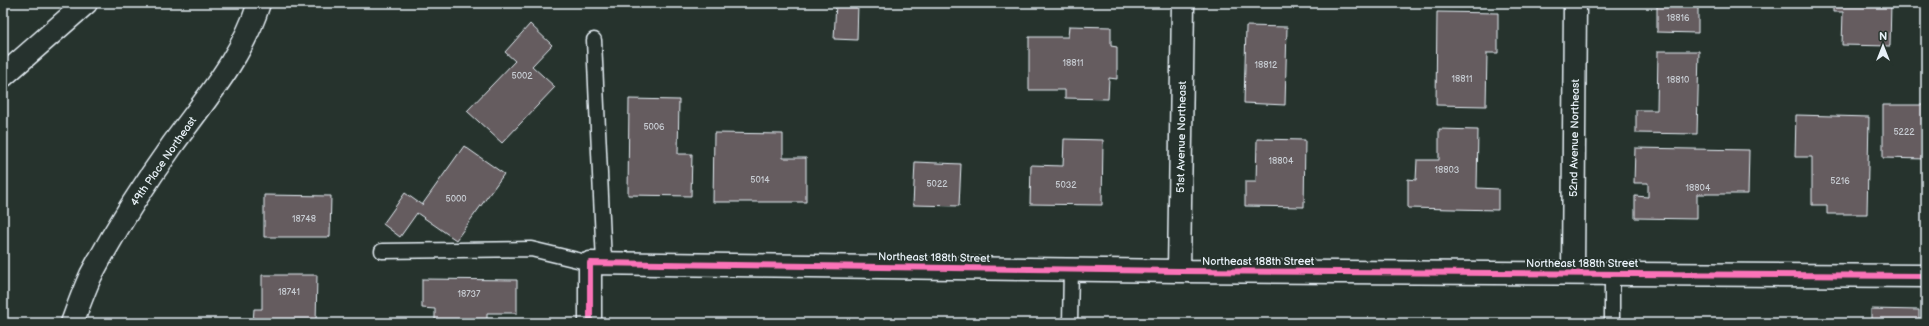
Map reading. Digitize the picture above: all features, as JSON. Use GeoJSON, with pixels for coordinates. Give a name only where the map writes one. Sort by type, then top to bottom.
{"type":"FeatureCollection","features":[{"type":"Feature","properties":{"kind":"street"},"geometry":{"type":"LineString","coordinates":[[3,76],[86,3]]}},
{"type":"Feature","properties":{"kind":"street","name":"49th Place Northeast"},"geometry":{"type":"LineString","coordinates":[[72,323],[91,276],[129,209],[172,145],[216,86],[253,22],[259,3]]}},
{"type":"Feature","properties":{"kind":"street","name":"51st Avenue Northeast"},"geometry":{"type":"LineString","coordinates":[[1179,271],[1183,3]]}},
{"type":"Feature","properties":{"kind":"street","name":"52nd Avenue Northeast"},"geometry":{"type":"LineString","coordinates":[[1572,273],[1575,3]]}},
{"type":"Feature","properties":{"kind":"street"},"geometry":{"type":"LineString","coordinates":[[590,323],[597,263]]}},
{"type":"Feature","properties":{"kind":"street","name":"Northeast 188th Street"},"geometry":{"type":"LineString","coordinates":[[597,263],[1179,271],[1926,276]]}},
{"type":"Feature","properties":{"kind":"lane"},"geometry":{"type":"LineString","coordinates":[[382,251],[531,249],[597,263],[594,40]]}},
{"type":"Feature","properties":{"kind":"lane"},"geometry":{"type":"LineString","coordinates":[[1070,323],[1071,269]]}},
{"type":"Feature","properties":{"kind":"lane"},"geometry":{"type":"LineString","coordinates":[[1612,273],[1612,323]]}},
{"type":"Feature","properties":{"kind":"building"},"geometry":{"type":"Polygon","coordinates":[[[836,3],[858,3],[857,40],[834,39],[836,3]]]}},
{"type":"Feature","properties":{"kind":"building"},"geometry":{"type":"Polygon","coordinates":[[[1657,3],[1698,3],[1698,33],[1657,32],[1657,3]]]}},
{"type":"Feature","properties":{"kind":"building"},"geometry":{"type":"Polygon","coordinates":[[[1833,3],[1891,3],[1890,46],[1842,45],[1843,12],[1833,12],[1833,3]]]}},
{"type":"Feature","properties":{"kind":"building"},"geometry":{"type":"Polygon","coordinates":[[[1437,12],[1498,13],[1498,53],[1487,53],[1486,106],[1436,105],[1437,12]]]}},
{"type":"Feature","properties":{"kind":"building"},"geometry":{"type":"Polygon","coordinates":[[[530,24],[552,45],[532,66],[555,87],[502,143],[467,111],[515,61],[505,52],[530,24]]]}},
{"type":"Feature","properties":{"kind":"building"},"geometry":{"type":"Polygon","coordinates":[[[1069,26],[1111,27],[1111,46],[1117,47],[1117,79],[1109,78],[1108,99],[1065,98],[1065,90],[1029,90],[1029,37],[1068,37],[1069,26]]]}},
{"type":"Feature","properties":{"kind":"building"},"geometry":{"type":"Polygon","coordinates":[[[1246,26],[1287,27],[1285,105],[1244,103],[1246,26]]]}},
{"type":"Feature","properties":{"kind":"building"},"geometry":{"type":"Polygon","coordinates":[[[1658,51],[1699,51],[1697,134],[1636,133],[1636,110],[1657,110],[1658,51]]]}},
{"type":"Feature","properties":{"kind":"building"},"geometry":{"type":"Polygon","coordinates":[[[629,99],[679,100],[678,154],[692,154],[691,196],[628,195],[629,99]]]}},
{"type":"Feature","properties":{"kind":"building"},"geometry":{"type":"Polygon","coordinates":[[[1883,105],[1926,105],[1926,159],[1883,158],[1883,105]]]}},
{"type":"Feature","properties":{"kind":"building"},"geometry":{"type":"Polygon","coordinates":[[[1796,115],[1869,117],[1867,214],[1827,214],[1827,205],[1812,205],[1812,157],[1795,157],[1796,115]]]}},
{"type":"Feature","properties":{"kind":"building"},"geometry":{"type":"Polygon","coordinates":[[[1439,129],[1478,130],[1477,188],[1498,189],[1498,210],[1408,208],[1408,179],[1416,180],[1417,160],[1439,160],[1439,129]]]}},
{"type":"Feature","properties":{"kind":"building"},"geometry":{"type":"Polygon","coordinates":[[[714,133],[783,134],[783,158],[806,158],[806,202],[713,202],[714,133]]]}},
{"type":"Feature","properties":{"kind":"building"},"geometry":{"type":"Polygon","coordinates":[[[1064,139],[1103,140],[1102,205],[1030,204],[1031,165],[1063,166],[1064,139]]]}},
{"type":"Feature","properties":{"kind":"building"},"geometry":{"type":"Polygon","coordinates":[[[1257,139],[1305,140],[1304,207],[1245,206],[1245,182],[1256,182],[1257,139]]]}},
{"type":"Feature","properties":{"kind":"building"},"geometry":{"type":"Polygon","coordinates":[[[464,146],[504,174],[456,240],[417,213],[400,237],[383,224],[405,193],[422,205],[464,146]]]}},
{"type":"Feature","properties":{"kind":"building"},"geometry":{"type":"Polygon","coordinates":[[[1635,148],[1749,150],[1748,194],[1697,194],[1697,219],[1635,218],[1635,196],[1648,197],[1648,183],[1634,183],[1635,148]]]}},
{"type":"Feature","properties":{"kind":"building"},"geometry":{"type":"Polygon","coordinates":[[[915,162],[961,164],[959,206],[913,205],[915,162]]]}},
{"type":"Feature","properties":{"kind":"building"},"geometry":{"type":"Polygon","coordinates":[[[264,195],[331,196],[330,237],[264,237],[264,195]]]}},
{"type":"Feature","properties":{"kind":"building"},"geometry":{"type":"Polygon","coordinates":[[[262,275],[317,275],[316,323],[253,323],[254,309],[262,309],[262,275]]]}},
{"type":"Feature","properties":{"kind":"building"},"geometry":{"type":"Polygon","coordinates":[[[422,279],[517,280],[517,313],[487,313],[487,323],[435,323],[435,309],[422,308],[422,279]]]}},
{"type":"Feature","properties":{"kind":"building"},"geometry":{"type":"Polygon","coordinates":[[[1871,309],[1919,310],[1919,323],[1871,323],[1871,309]]]}},
{"type":"Feature","properties":{"kind":"cycle path"},"geometry":{"type":"LineString","coordinates":[[590,323],[590,263],[1179,271],[1926,276]]}}]}
